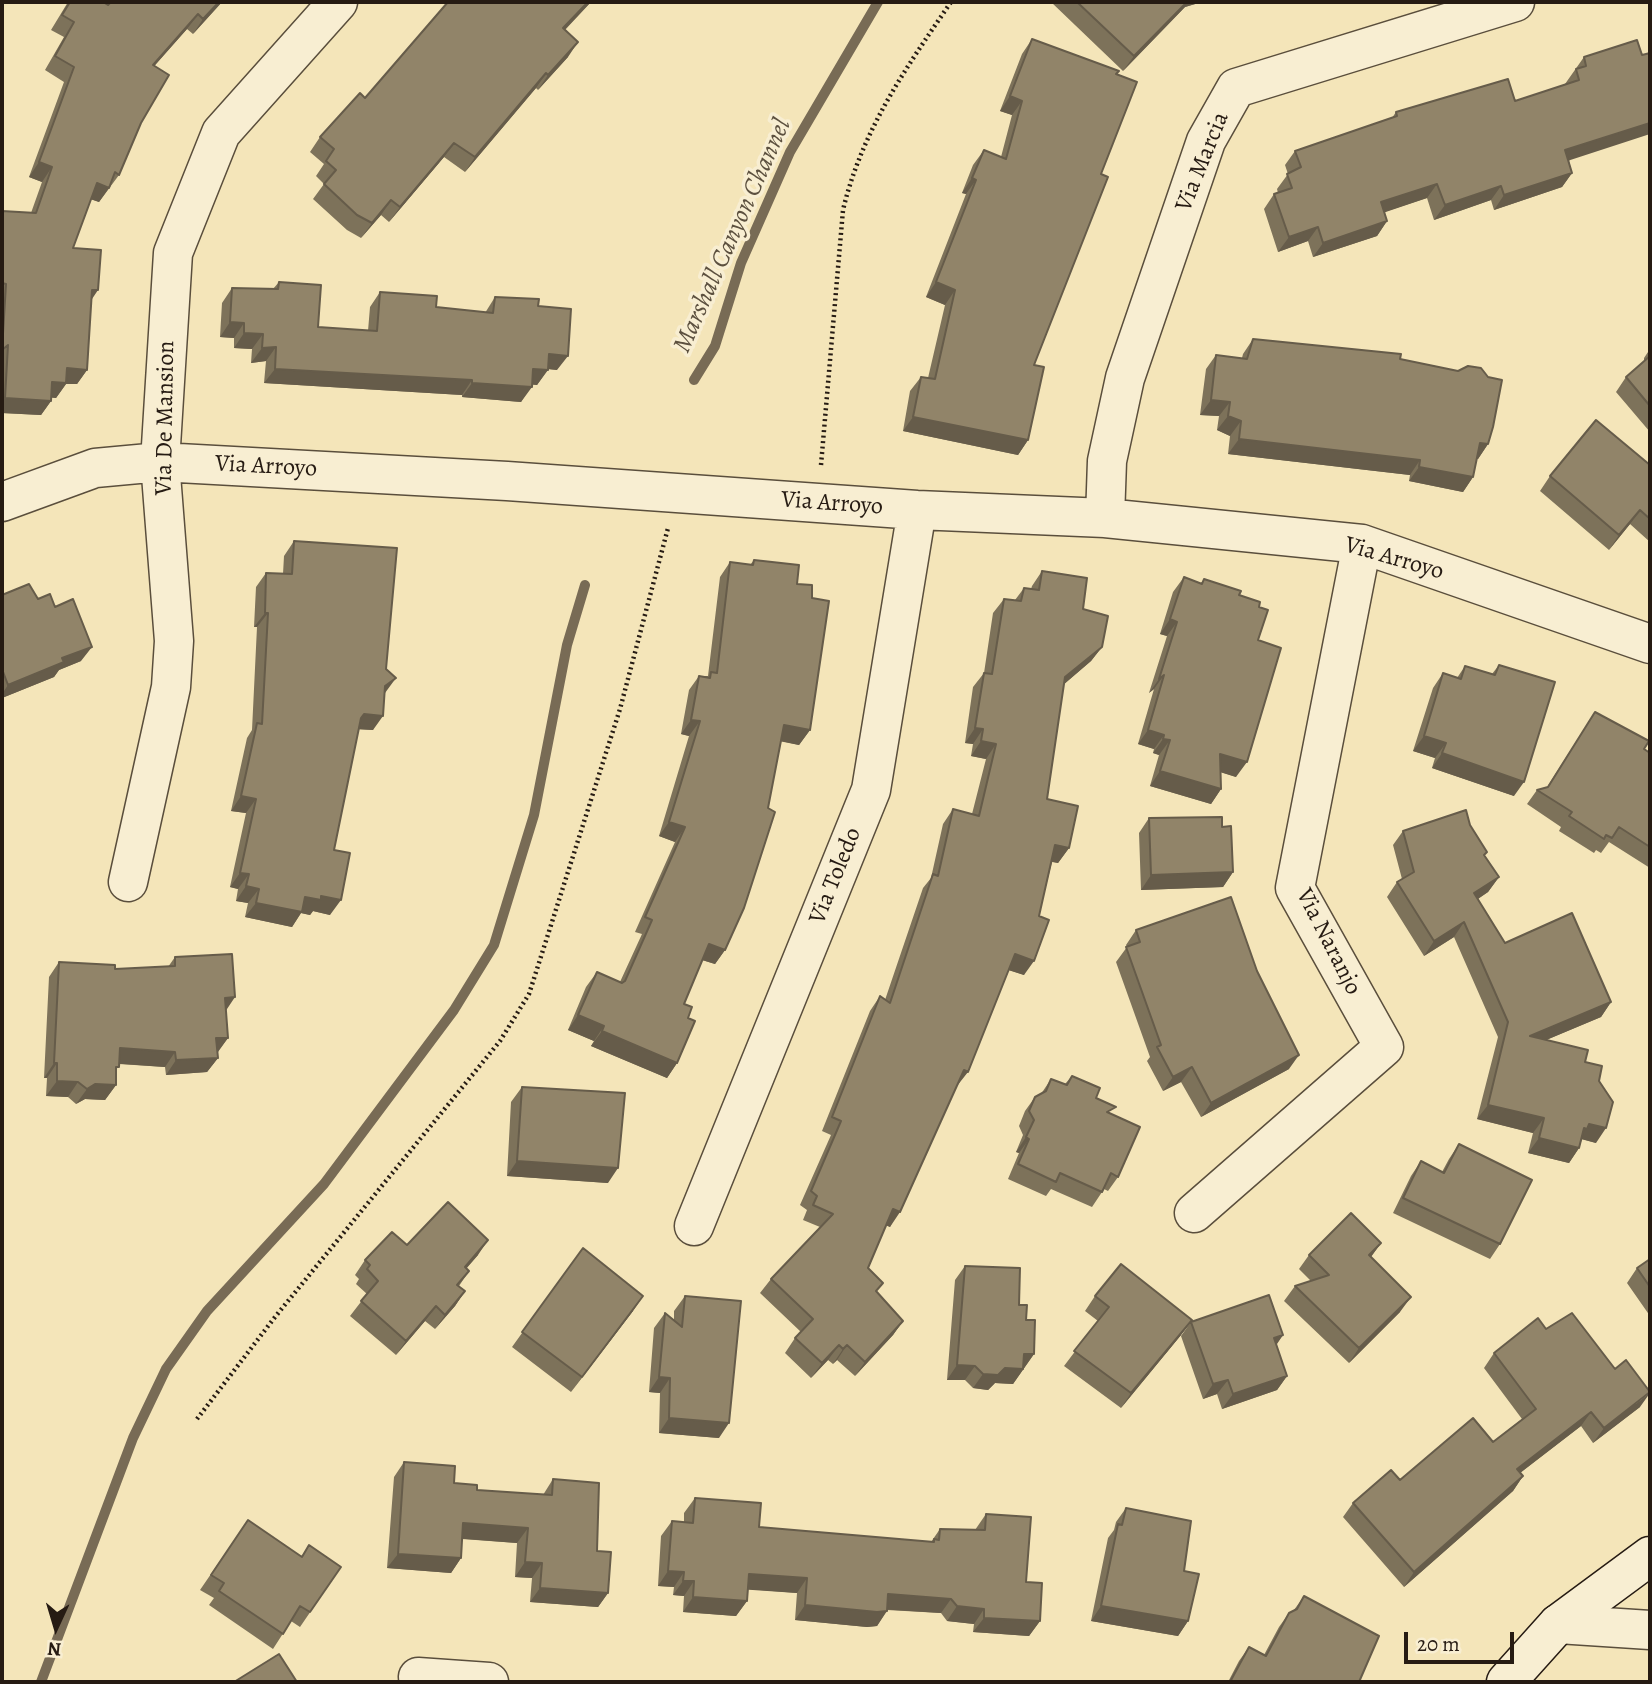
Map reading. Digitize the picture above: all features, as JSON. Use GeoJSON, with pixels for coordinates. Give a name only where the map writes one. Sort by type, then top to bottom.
{"type":"FeatureCollection","features":[{"type":"Feature","properties":{"kind":"street","name":"Via De Mansion"},"geometry":{"type":"LineString","coordinates":[[128,882],[171,687],[174,641],[160,462],[173,253],[222,133],[338,2]]}},
{"type":"Feature","properties":{"kind":"street","name":"Via Marcia"},"geometry":{"type":"LineString","coordinates":[[1105,518],[1107,461],[1125,378],[1206,141],[1236,88],[1515,2]]}},
{"type":"Feature","properties":{"kind":"street","name":"Via Arroyo"},"geometry":{"type":"LineString","coordinates":[[2,502],[95,467],[160,462],[672,492],[917,510],[1105,518],[1362,544],[1650,644]]}},
{"type":"Feature","properties":{"kind":"street","name":"Via Toledo"},"geometry":{"type":"LineString","coordinates":[[694,1226],[871,790],[917,510]]}},
{"type":"Feature","properties":{"kind":"street","name":"Via Naranjo"},"geometry":{"type":"LineString","coordinates":[[1194,1213],[1384,1047],[1295,888],[1362,544]]}},
{"type":"Feature","properties":{"kind":"street"},"geometry":{"type":"LineString","coordinates":[[1506,1682],[1558,1624],[1650,1556]]}},
{"type":"Feature","properties":{"kind":"street"},"geometry":{"type":"LineString","coordinates":[[1558,1624],[1650,1630]]}},
{"type":"Feature","properties":{"kind":"street"},"geometry":{"type":"LineString","coordinates":[[418,1677],[489,1682]]}},
{"type":"Feature","properties":{"kind":"path"},"geometry":{"type":"LineString","coordinates":[[816,503],[843,210],[850,179],[887,96],[951,2]]}},
{"type":"Feature","properties":{"kind":"path"},"geometry":{"type":"LineString","coordinates":[[197,1419],[275,1317],[500,1041],[529,994],[621,709],[667,537],[672,492]]}},
{"type":"Feature","properties":{"kind":"building"},"geometry":{"type":"Polygon","coordinates":[[[70,2],[103,2],[108,5],[111,2],[219,2],[203,19],[198,14],[153,65],[169,75],[141,123],[119,175],[115,172],[109,188],[97,183],[73,248],[101,250],[98,290],[92,290],[87,370],[67,368],[66,383],[52,382],[51,401],[5,398],[8,345],[2,350],[6,284],[2,283],[2,211],[36,213],[52,167],[39,162],[74,67],[55,56],[74,22],[62,15],[70,2]]]}},
{"type":"Feature","properties":{"kind":"building"},"geometry":{"type":"Polygon","coordinates":[[[448,2],[588,2],[563,28],[578,42],[548,75],[546,73],[475,157],[454,143],[400,207],[391,200],[372,223],[357,215],[324,184],[336,170],[326,161],[334,149],[320,137],[360,93],[365,98],[448,2]]]}},
{"type":"Feature","properties":{"kind":"building"},"geometry":{"type":"Polygon","coordinates":[[[1077,2],[1187,2],[1134,56],[1077,2]]]}},
{"type":"Feature","properties":{"kind":"building"},"geometry":{"type":"Polygon","coordinates":[[[1032,39],[1119,71],[1116,74],[1137,82],[1101,174],[1108,177],[1034,365],[1044,367],[1028,440],[913,417],[921,377],[935,379],[955,290],[936,282],[976,180],[972,178],[984,150],[1006,159],[1022,101],[1010,96],[1032,39]]]}},
{"type":"Feature","properties":{"kind":"building"},"geometry":{"type":"Polygon","coordinates":[[[1637,40],[1642,55],[1650,53],[1650,123],[1565,150],[1572,173],[1504,195],[1501,186],[1445,205],[1437,184],[1381,202],[1387,221],[1323,243],[1318,227],[1289,237],[1274,194],[1292,188],[1287,174],[1301,167],[1295,151],[1397,116],[1396,112],[1508,79],[1515,101],[1579,80],[1576,69],[1586,66],[1584,57],[1637,40]]]}},
{"type":"Feature","properties":{"kind":"building"},"geometry":{"type":"Polygon","coordinates":[[[279,282],[321,285],[318,327],[377,331],[380,292],[437,296],[436,307],[493,313],[495,297],[539,299],[538,306],[571,309],[568,356],[549,354],[548,370],[533,369],[532,387],[472,383],[472,380],[275,369],[276,347],[262,348],[263,334],[244,333],[244,323],[230,322],[232,288],[278,289],[279,282]]]}},
{"type":"Feature","properties":{"kind":"building"},"geometry":{"type":"Polygon","coordinates":[[[1253,339],[1401,354],[1400,359],[1458,371],[1468,366],[1481,368],[1488,377],[1502,380],[1488,444],[1480,443],[1473,477],[1419,467],[1420,460],[1239,439],[1241,421],[1228,416],[1230,402],[1211,400],[1216,355],[1247,359],[1253,339]]]}},
{"type":"Feature","properties":{"kind":"building"},"geometry":{"type":"Polygon","coordinates":[[[1650,356],[1650,406],[1626,377],[1650,356]]]}},
{"type":"Feature","properties":{"kind":"building"},"geometry":{"type":"Polygon","coordinates":[[[1596,420],[1650,465],[1650,519],[1640,510],[1619,535],[1550,476],[1596,420]]]}},
{"type":"Feature","properties":{"kind":"building"},"geometry":{"type":"Polygon","coordinates":[[[294,541],[397,548],[386,669],[396,678],[385,686],[383,716],[364,714],[361,718],[334,850],[350,853],[341,900],[321,896],[321,900],[305,897],[302,912],[256,903],[259,889],[246,886],[249,874],[240,873],[256,799],[241,796],[257,723],[262,724],[268,613],[265,613],[266,573],[292,574],[294,541]]]}},
{"type":"Feature","properties":{"kind":"building"},"geometry":{"type":"Polygon","coordinates":[[[754,560],[799,565],[797,584],[812,585],[812,598],[829,601],[810,730],[784,725],[768,808],[775,812],[744,908],[725,950],[709,944],[684,1004],[692,1007],[688,1018],[695,1021],[677,1063],[602,1031],[604,1026],[578,1015],[597,972],[622,983],[625,981],[652,920],[645,917],[685,827],[669,822],[700,721],[691,720],[699,676],[710,678],[711,672],[717,673],[730,562],[753,565],[754,560]]]}},
{"type":"Feature","properties":{"kind":"building"},"geometry":{"type":"Polygon","coordinates":[[[1042,571],[1087,578],[1083,609],[1108,616],[1102,647],[1065,677],[1047,799],[1078,806],[1069,848],[1055,845],[1039,916],[1049,920],[1034,961],[1015,954],[968,1072],[964,1070],[900,1212],[893,1209],[868,1268],[883,1283],[876,1291],[903,1321],[865,1362],[847,1345],[843,1349],[839,1345],[822,1363],[795,1338],[813,1319],[771,1279],[833,1214],[813,1205],[817,1196],[811,1191],[841,1121],[832,1117],[880,996],[890,1003],[933,874],[938,876],[953,809],[979,816],[996,744],[981,741],[983,729],[975,728],[984,673],[992,674],[1004,599],[1021,601],[1024,588],[1039,590],[1042,571]]]}},
{"type":"Feature","properties":{"kind":"building"},"geometry":{"type":"Polygon","coordinates":[[[1184,577],[1202,584],[1204,579],[1241,591],[1239,595],[1260,602],[1259,607],[1268,610],[1258,640],[1281,648],[1247,762],[1220,754],[1221,789],[1160,771],[1170,740],[1148,730],[1164,675],[1159,679],[1177,622],[1170,619],[1184,577]]]}},
{"type":"Feature","properties":{"kind":"building"},"geometry":{"type":"Polygon","coordinates":[[[29,584],[38,599],[50,594],[55,607],[73,599],[92,647],[62,658],[64,662],[8,685],[2,669],[2,595],[29,584]]]}},
{"type":"Feature","properties":{"kind":"building"},"geometry":{"type":"Polygon","coordinates":[[[1499,665],[1555,682],[1524,782],[1442,753],[1446,743],[1424,736],[1443,673],[1461,679],[1465,666],[1495,675],[1499,665]]]}},
{"type":"Feature","properties":{"kind":"building"},"geometry":{"type":"Polygon","coordinates":[[[1595,712],[1649,741],[1644,749],[1650,753],[1650,847],[1619,827],[1612,838],[1606,835],[1604,839],[1569,816],[1572,812],[1537,790],[1548,787],[1595,712]]]}},
{"type":"Feature","properties":{"kind":"building"},"geometry":{"type":"Polygon","coordinates":[[[1466,810],[1470,825],[1487,852],[1484,855],[1499,877],[1474,893],[1505,943],[1572,913],[1611,1002],[1530,1036],[1588,1050],[1585,1062],[1602,1066],[1599,1081],[1613,1102],[1606,1128],[1589,1124],[1587,1129],[1584,1128],[1579,1148],[1539,1138],[1544,1118],[1488,1105],[1508,1022],[1464,922],[1434,941],[1397,882],[1414,872],[1403,831],[1466,810]]]}},
{"type":"Feature","properties":{"kind":"building"},"geometry":{"type":"Polygon","coordinates":[[[1222,817],[1222,827],[1231,826],[1233,872],[1151,875],[1149,818],[1222,817]]]}},
{"type":"Feature","properties":{"kind":"building"},"geometry":{"type":"Polygon","coordinates":[[[1231,897],[1257,971],[1299,1055],[1211,1103],[1192,1067],[1173,1077],[1157,1047],[1161,1045],[1126,947],[1140,942],[1136,930],[1231,897]]]}},
{"type":"Feature","properties":{"kind":"building"},"geometry":{"type":"Polygon","coordinates":[[[232,954],[235,997],[225,998],[228,1038],[216,1038],[218,1058],[176,1060],[175,1052],[120,1048],[116,1085],[95,1084],[87,1089],[78,1082],[57,1081],[57,1063],[54,1063],[59,962],[115,965],[115,969],[175,966],[175,957],[232,954]]]}},
{"type":"Feature","properties":{"kind":"building"},"geometry":{"type":"Polygon","coordinates":[[[1072,1076],[1100,1088],[1096,1098],[1116,1107],[1107,1112],[1140,1127],[1118,1177],[1111,1173],[1102,1192],[1060,1173],[1056,1182],[1018,1164],[1034,1120],[1029,1111],[1035,1097],[1046,1091],[1051,1079],[1067,1085],[1072,1076]]]}},
{"type":"Feature","properties":{"kind":"building"},"geometry":{"type":"Polygon","coordinates":[[[522,1087],[625,1093],[618,1168],[517,1161],[522,1087]]]}},
{"type":"Feature","properties":{"kind":"building"},"geometry":{"type":"Polygon","coordinates":[[[1459,1144],[1532,1180],[1500,1244],[1403,1198],[1421,1161],[1444,1173],[1459,1144]]]}},
{"type":"Feature","properties":{"kind":"building"},"geometry":{"type":"Polygon","coordinates":[[[448,1202],[488,1240],[465,1267],[469,1271],[457,1285],[465,1291],[445,1315],[436,1306],[406,1341],[361,1301],[378,1281],[367,1269],[370,1265],[365,1260],[392,1232],[407,1245],[448,1202]]]}},
{"type":"Feature","properties":{"kind":"building"},"geometry":{"type":"Polygon","coordinates":[[[1351,1213],[1381,1243],[1369,1255],[1411,1297],[1359,1348],[1295,1286],[1329,1275],[1309,1255],[1351,1213]]]}},
{"type":"Feature","properties":{"kind":"building"},"geometry":{"type":"Polygon","coordinates":[[[583,1248],[643,1296],[582,1377],[522,1332],[583,1248]]]}},
{"type":"Feature","properties":{"kind":"building"},"geometry":{"type":"Polygon","coordinates":[[[1650,1259],[1650,1287],[1637,1268],[1650,1259]]]}},
{"type":"Feature","properties":{"kind":"building"},"geometry":{"type":"Polygon","coordinates":[[[1121,1264],[1192,1320],[1131,1393],[1074,1351],[1109,1307],[1095,1296],[1121,1264]]]}},
{"type":"Feature","properties":{"kind":"building"},"geometry":{"type":"Polygon","coordinates":[[[965,1266],[1020,1268],[1019,1305],[1027,1305],[1026,1320],[1035,1320],[1034,1354],[1024,1354],[1023,1369],[1005,1368],[998,1375],[983,1374],[975,1366],[957,1365],[965,1266]]]}},
{"type":"Feature","properties":{"kind":"building"},"geometry":{"type":"Polygon","coordinates":[[[1269,1295],[1283,1335],[1274,1338],[1287,1376],[1233,1394],[1228,1380],[1213,1384],[1191,1322],[1269,1295]]]}},
{"type":"Feature","properties":{"kind":"building"},"geometry":{"type":"Polygon","coordinates":[[[685,1296],[741,1301],[729,1423],[669,1418],[670,1378],[659,1377],[665,1313],[682,1327],[685,1296]]]}},
{"type":"Feature","properties":{"kind":"building"},"geometry":{"type":"Polygon","coordinates":[[[1572,1313],[1615,1369],[1626,1360],[1650,1392],[1604,1428],[1591,1412],[1517,1469],[1523,1476],[1414,1572],[1353,1503],[1391,1470],[1400,1480],[1473,1418],[1493,1442],[1536,1409],[1494,1353],[1538,1318],[1546,1329],[1572,1313]]]}},
{"type":"Feature","properties":{"kind":"building"},"geometry":{"type":"Polygon","coordinates":[[[404,1462],[455,1466],[454,1483],[477,1485],[477,1490],[552,1495],[553,1479],[599,1483],[597,1551],[611,1552],[608,1593],[540,1588],[542,1563],[525,1562],[528,1528],[463,1523],[461,1558],[398,1554],[404,1462]]]}},
{"type":"Feature","properties":{"kind":"building"},"geometry":{"type":"Polygon","coordinates":[[[695,1498],[761,1503],[759,1527],[934,1542],[934,1539],[939,1540],[940,1529],[985,1530],[986,1514],[1031,1517],[1026,1582],[1042,1583],[1040,1621],[984,1618],[984,1609],[957,1606],[951,1599],[888,1594],[887,1611],[805,1605],[807,1578],[749,1574],[747,1601],[693,1597],[694,1581],[683,1581],[684,1572],[668,1571],[672,1521],[693,1523],[695,1498]]]}},
{"type":"Feature","properties":{"kind":"building"},"geometry":{"type":"Polygon","coordinates":[[[1126,1508],[1191,1521],[1184,1571],[1199,1574],[1188,1621],[1101,1606],[1118,1524],[1122,1525],[1126,1508]]]}},
{"type":"Feature","properties":{"kind":"building"},"geometry":{"type":"Polygon","coordinates":[[[248,1520],[302,1557],[309,1545],[341,1567],[310,1612],[300,1606],[283,1634],[219,1591],[224,1583],[211,1575],[248,1520]]]}},
{"type":"Feature","properties":{"kind":"building"},"geometry":{"type":"Polygon","coordinates":[[[1304,1596],[1379,1636],[1359,1682],[1230,1682],[1249,1647],[1266,1656],[1289,1613],[1297,1609],[1304,1596]]]}},
{"type":"Feature","properties":{"kind":"building"},"geometry":{"type":"Polygon","coordinates":[[[279,1654],[297,1682],[234,1682],[279,1654]]]}},
{"type":"Feature","properties":{"kind":"waterway","name":"Marshall Canyon Channel"},"geometry":{"type":"LineString","coordinates":[[694,380],[715,346],[741,263],[790,152],[878,2]]}},
{"type":"Feature","properties":{"kind":"waterway"},"geometry":{"type":"LineString","coordinates":[[41,1682],[133,1438],[166,1369],[207,1311],[324,1184],[454,1010],[494,945],[534,815],[567,645],[585,585]]}}]}
